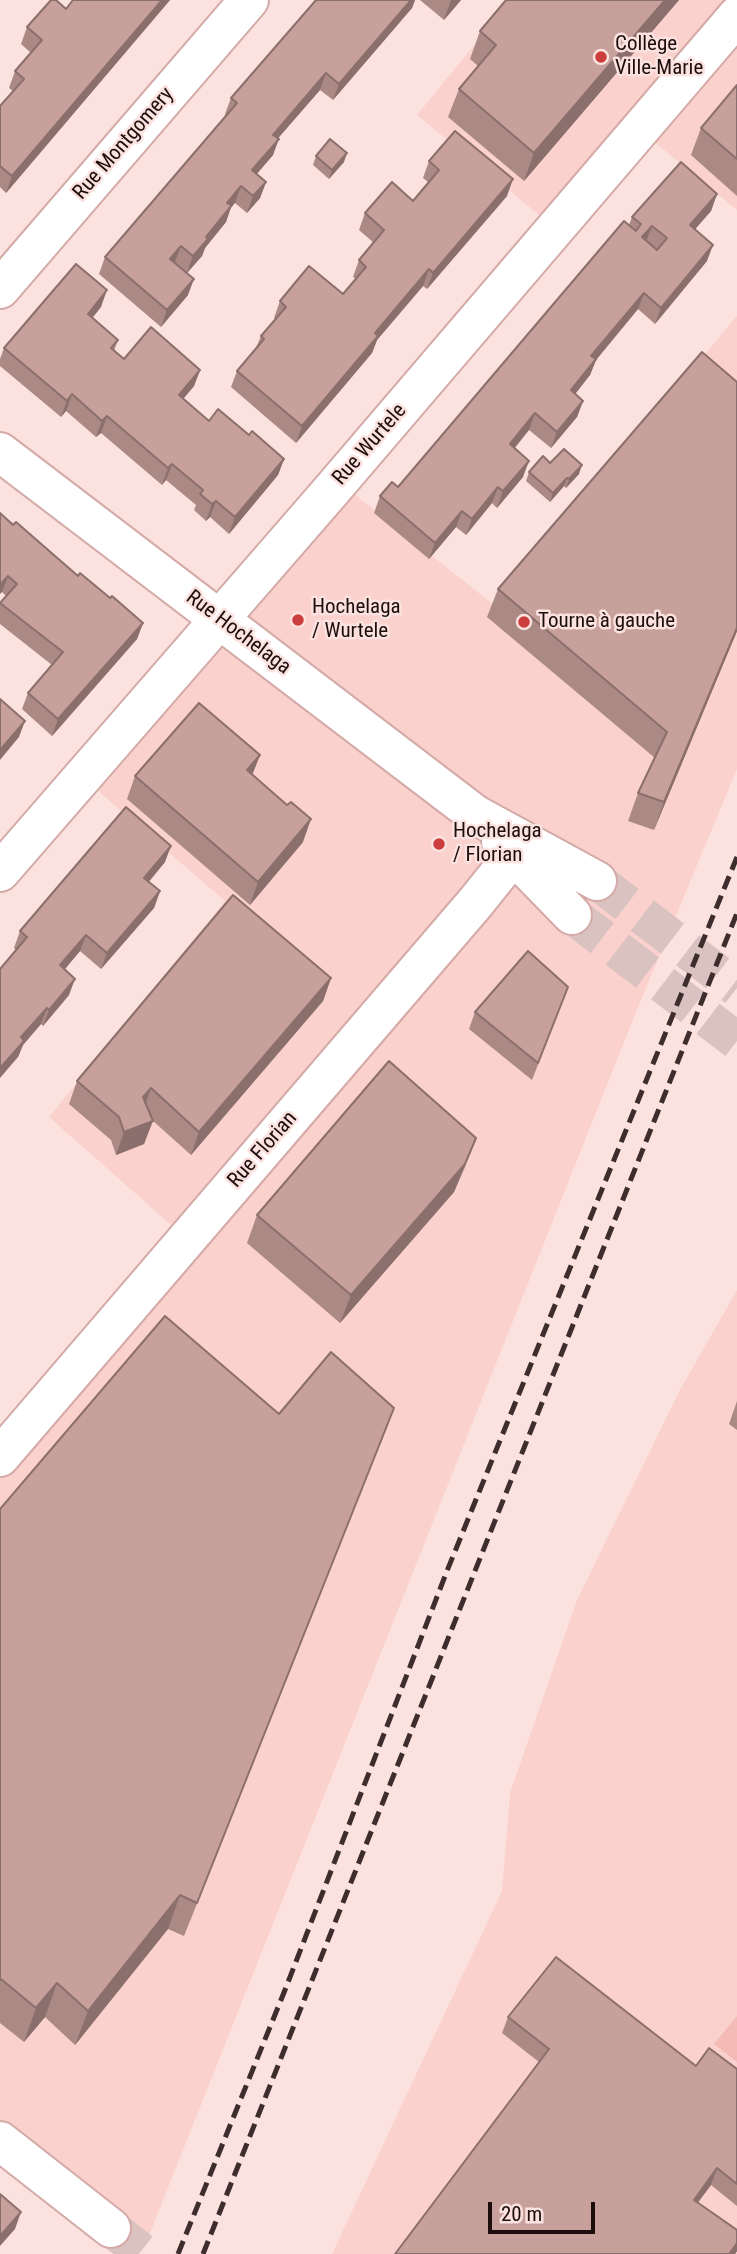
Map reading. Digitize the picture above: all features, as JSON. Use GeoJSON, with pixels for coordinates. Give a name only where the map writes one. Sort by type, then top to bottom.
{"type":"FeatureCollection","features":[{"type":"Feature","properties":{"kind":"street","name":"Rue Montgomery"},"geometry":{"type":"LineString","coordinates":[[0,289],[249,0]]}},
{"type":"Feature","properties":{"kind":"street","name":"Rue Wurtele"},"geometry":{"type":"LineString","coordinates":[[0,872],[737,16]]}},
{"type":"Feature","properties":{"kind":"street","name":"Rue Hochelaga"},"geometry":{"type":"LineString","coordinates":[[0,452],[519,848],[572,915]]}},
{"type":"Feature","properties":{"kind":"street","name":"Rue Hochelaga"},"geometry":{"type":"LineString","coordinates":[[519,848],[597,881]]}},
{"type":"Feature","properties":{"kind":"street","name":"Rue Florian"},"geometry":{"type":"LineString","coordinates":[[0,1457],[476,902],[519,848]]}},
{"type":"Feature","properties":{"kind":"street"},"geometry":{"type":"LineString","coordinates":[[0,2141],[111,2228]]}},
{"type":"Feature","properties":{"kind":"shaded area","name":"Collège Ville-Marie"},"geometry":{"type":"Polygon","coordinates":[[[511,0],[737,0],[737,210],[640,130],[555,228],[417,115],[511,0]]]}},
{"type":"Feature","properties":{"kind":"shaded area"},"geometry":{"type":"Polygon","coordinates":[[[737,316],[737,769],[636,1012],[144,2248],[0,2139],[0,1452],[178,1231],[49,1117],[225,901],[82,777],[349,490],[494,605],[737,316]]]}},
{"type":"Feature","properties":{"kind":"shaded area"},"geometry":{"type":"Polygon","coordinates":[[[737,1290],[737,2254],[332,2254],[502,1891],[510,1793],[577,1600],[680,1390],[737,1290]]]}},
{"type":"Feature","properties":{"kind":"shaded area"},"geometry":{"type":"Polygon","coordinates":[[[737,2016],[737,2062],[714,2044],[737,2016]]]}},
{"type":"Feature","properties":{"kind":"building"},"geometry":{"type":"Polygon","coordinates":[[[51,0],[56,0],[66,9],[73,0],[162,0],[12,176],[0,166],[0,106],[24,79],[15,71],[42,40],[27,27],[51,0]]]}},
{"type":"Feature","properties":{"kind":"building"},"geometry":{"type":"Polygon","coordinates":[[[316,0],[411,0],[339,84],[326,73],[273,135],[279,139],[252,170],[266,182],[253,196],[241,186],[227,203],[232,205],[193,256],[181,246],[170,259],[194,279],[167,310],[105,257],[237,103],[231,98],[316,0]]]}},
{"type":"Feature","properties":{"kind":"building"},"geometry":{"type":"Polygon","coordinates":[[[506,0],[665,0],[534,153],[459,89],[496,45],[480,31],[506,0]]]}},
{"type":"Feature","properties":{"kind":"building"},"geometry":{"type":"Polygon","coordinates":[[[737,85],[737,159],[701,128],[737,85]]]}},
{"type":"Feature","properties":{"kind":"building"},"geometry":{"type":"Polygon","coordinates":[[[455,131],[513,179],[433,273],[429,269],[375,333],[378,336],[302,426],[237,371],[264,339],[261,336],[286,307],[280,301],[309,266],[343,294],[366,267],[359,260],[384,230],[365,213],[392,182],[413,201],[439,170],[429,161],[455,131]]]}},
{"type":"Feature","properties":{"kind":"building"},"geometry":{"type":"Polygon","coordinates":[[[330,139],[347,153],[332,170],[316,156],[330,139]]]}},
{"type":"Feature","properties":{"kind":"building"},"geometry":{"type":"Polygon","coordinates":[[[681,162],[717,194],[690,225],[713,245],[661,308],[644,293],[591,356],[596,359],[571,390],[583,401],[557,432],[535,413],[510,444],[529,461],[503,491],[498,487],[472,519],[462,511],[435,543],[380,496],[392,482],[398,487],[624,221],[636,231],[641,224],[632,217],[681,162]],[[652,226],[642,237],[657,250],[667,238],[652,226]]]}},
{"type":"Feature","properties":{"kind":"building"},"geometry":{"type":"Polygon","coordinates":[[[76,264],[107,290],[88,314],[118,340],[111,348],[124,359],[151,327],[200,370],[179,395],[209,421],[218,409],[249,435],[252,431],[284,459],[235,517],[216,501],[212,504],[200,494],[203,490],[172,464],[168,468],[107,416],[102,421],[72,394],[67,401],[4,348],[76,264]]]}},
{"type":"Feature","properties":{"kind":"building"},"geometry":{"type":"Polygon","coordinates":[[[702,352],[737,382],[737,628],[664,802],[638,793],[667,732],[498,589],[702,352]]]}},
{"type":"Feature","properties":{"kind":"building"},"geometry":{"type":"Polygon","coordinates":[[[564,449],[582,465],[553,493],[529,472],[543,456],[550,463],[564,449]]]}},
{"type":"Feature","properties":{"kind":"building"},"geometry":{"type":"Polygon","coordinates":[[[0,513],[13,525],[16,522],[78,576],[80,573],[110,598],[112,596],[143,623],[58,719],[28,693],[63,652],[0,603],[17,584],[8,576],[0,585],[0,513]]]}},
{"type":"Feature","properties":{"kind":"building"},"geometry":{"type":"Polygon","coordinates":[[[0,699],[25,721],[0,750],[0,699]]]}},
{"type":"Feature","properties":{"kind":"building"},"geometry":{"type":"Polygon","coordinates":[[[199,703],[260,755],[247,770],[287,805],[291,802],[311,819],[258,882],[135,776],[199,703]]]}},
{"type":"Feature","properties":{"kind":"building"},"geometry":{"type":"Polygon","coordinates":[[[126,807],[171,846],[144,878],[160,891],[107,953],[86,935],[60,965],[75,979],[21,1037],[24,1041],[0,1068],[0,969],[27,937],[20,931],[126,807]]]}},
{"type":"Feature","properties":{"kind":"building"},"geometry":{"type":"Polygon","coordinates":[[[233,895],[331,978],[199,1132],[151,1088],[143,1097],[153,1121],[124,1132],[119,1117],[77,1081],[233,895]]]}},
{"type":"Feature","properties":{"kind":"building"},"geometry":{"type":"Polygon","coordinates":[[[528,951],[568,987],[538,1063],[475,1012],[528,951]]]}},
{"type":"Feature","properties":{"kind":"building"},"geometry":{"type":"Polygon","coordinates":[[[389,1061],[476,1138],[465,1164],[351,1295],[257,1215],[389,1061]]]}},
{"type":"Feature","properties":{"kind":"building"},"geometry":{"type":"Polygon","coordinates":[[[165,1316],[279,1414],[331,1352],[394,1408],[197,1903],[180,1895],[88,2011],[57,1983],[36,2008],[0,1980],[0,1509],[165,1316]]]}},
{"type":"Feature","properties":{"kind":"building"},"geometry":{"type":"Polygon","coordinates":[[[556,1957],[696,2066],[709,2048],[737,2069],[737,2184],[717,2168],[694,2200],[737,2230],[737,2243],[729,2254],[395,2254],[549,2049],[508,2017],[556,1957]]]}},
{"type":"Feature","properties":{"kind":"building"},"geometry":{"type":"Polygon","coordinates":[[[0,2194],[21,2212],[0,2236],[0,2194]]]}},
{"type":"Feature","properties":{"kind":"tunnel"},"geometry":{"type":"LineString","coordinates":[[597,881],[737,988]]}},
{"type":"Feature","properties":{"kind":"tunnel"},"geometry":{"type":"LineString","coordinates":[[572,915],[737,1041]]}},
{"type":"Feature","properties":{"kind":"tunnel"},"geometry":{"type":"LineString","coordinates":[[111,2228],[144,2254]]}},
{"type":"Feature","properties":{"kind":"railway"},"geometry":{"type":"LineString","coordinates":[[178,2254],[285,1990],[447,1571],[737,857]]}},
{"type":"Feature","properties":{"kind":"railway"},"geometry":{"type":"LineString","coordinates":[[203,2254],[737,913]]}},
{"type":"Feature","properties":{"kind":"place","name":"Collège Ville-Marie"},"geometry":{"type":"Point","coordinates":[601,57]}},
{"type":"Feature","properties":{"kind":"place","name":"Hochelaga / Wurtele"},"geometry":{"type":"Point","coordinates":[298,620]}},
{"type":"Feature","properties":{"kind":"place","name":"Tourne à gauche"},"geometry":{"type":"Point","coordinates":[524,622]}},
{"type":"Feature","properties":{"kind":"place","name":"Hochelaga / Florian"},"geometry":{"type":"Point","coordinates":[439,844]}}]}
